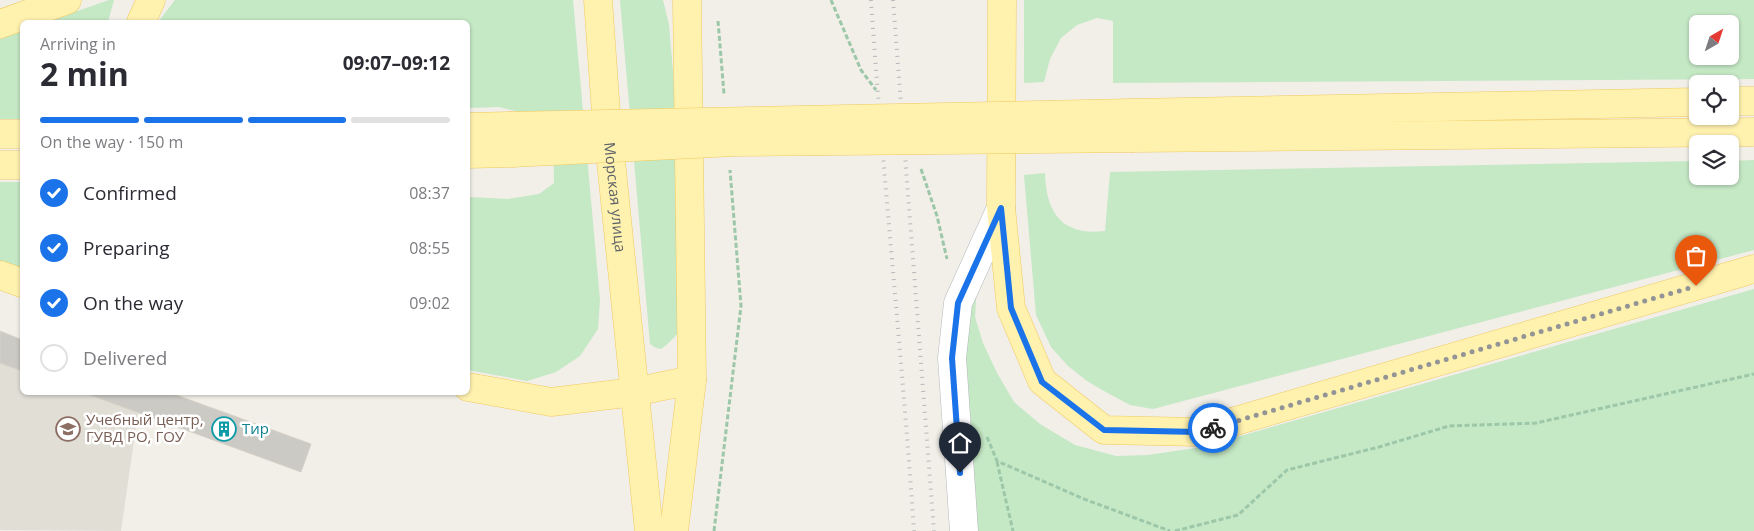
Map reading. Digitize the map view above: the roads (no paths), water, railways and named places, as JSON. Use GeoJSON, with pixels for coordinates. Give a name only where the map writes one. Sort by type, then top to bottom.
{"type":"FeatureCollection","features":[{"type":"Feature","properties":{"kind":"main road"},"geometry":{"type":"LineString","coordinates":[[0,24],[67,0]]}},
{"type":"Feature","properties":{"kind":"main road"},"geometry":{"type":"LineString","coordinates":[[142,20],[151,0]]}},
{"type":"Feature","properties":{"kind":"main road","name":"Морская улица"},"geometry":{"type":"LineString","coordinates":[[598,0],[606,113],[649,531]]}},
{"type":"Feature","properties":{"kind":"main road"},"geometry":{"type":"LineString","coordinates":[[674,531],[692,380],[687,0]]}},
{"type":"Feature","properties":{"kind":"main road"},"geometry":{"type":"LineString","coordinates":[[1002,0],[1001,208],[1011,308],[1042,382],[1104,430],[1198,432],[1754,270]]}},
{"type":"Feature","properties":{"kind":"main road"},"geometry":{"type":"LineString","coordinates":[[1739,101],[1754,100]]}},
{"type":"Feature","properties":{"kind":"main road"},"geometry":{"type":"LineString","coordinates":[[470,154],[1689,102]]}},
{"type":"Feature","properties":{"kind":"main road"},"geometry":{"type":"LineString","coordinates":[[470,127],[1133,126],[1754,132]]}},
{"type":"Feature","properties":{"kind":"main road"},"geometry":{"type":"LineString","coordinates":[[0,134],[20,134]]}},
{"type":"Feature","properties":{"kind":"main road"},"geometry":{"type":"LineString","coordinates":[[0,165],[20,165]]}},
{"type":"Feature","properties":{"kind":"main road"},"geometry":{"type":"LineString","coordinates":[[0,275],[20,281]]}},
{"type":"Feature","properties":{"kind":"main road"},"geometry":{"type":"LineString","coordinates":[[470,388],[551,402],[634,392],[692,380]]}},
{"type":"Feature","properties":{"kind":"street"},"geometry":{"type":"LineString","coordinates":[[964,531],[952,358],[958,303],[1001,208]]}},
{"type":"Feature","properties":{"kind":"railway"},"geometry":{"type":"LineString","coordinates":[[871,0],[914,531]]}},
{"type":"Feature","properties":{"kind":"railway"},"geometry":{"type":"LineString","coordinates":[[893,0],[934,531]]}},
{"type":"Feature","properties":{"kind":"place","name":"Учебный центр, ГУВД РО, ГОУ"},"geometry":{"type":"Point","coordinates":[68,429]}},
{"type":"Feature","properties":{"kind":"place","name":"Тир"},"geometry":{"type":"Point","coordinates":[224,429]}}]}
